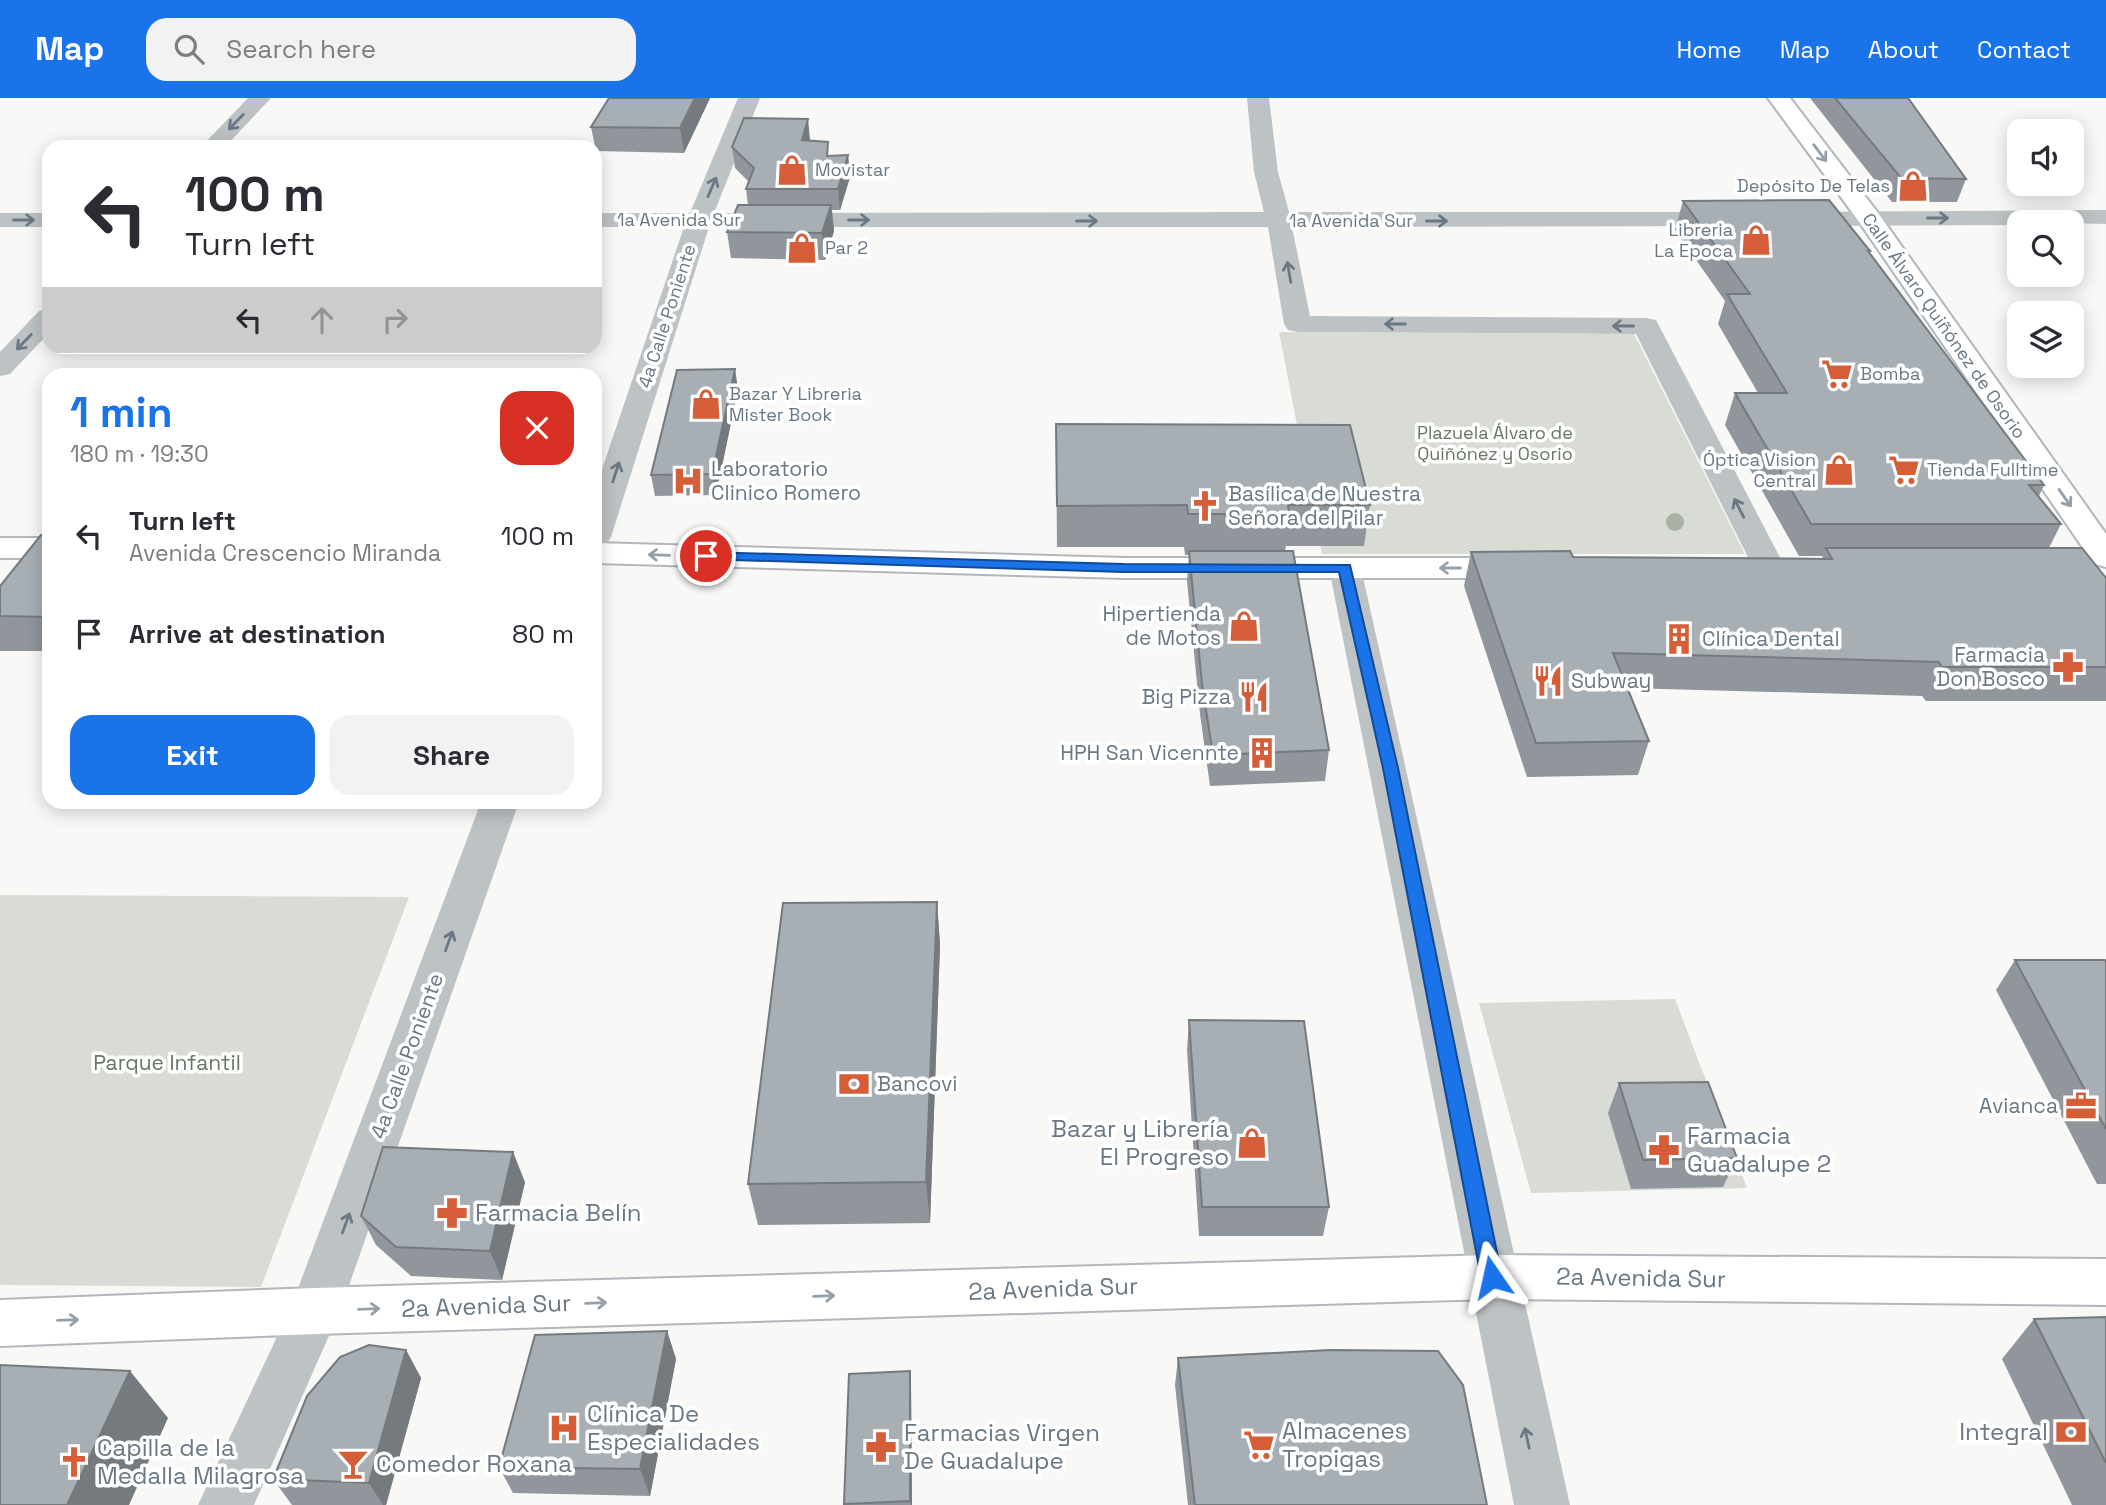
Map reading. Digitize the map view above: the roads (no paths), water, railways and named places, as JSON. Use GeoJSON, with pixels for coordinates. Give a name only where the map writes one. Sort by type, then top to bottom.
{"type":"FeatureCollection","features":[{"type":"Feature","properties":{"kind":"main road","name":"Calle Álvaro Quiñónez de Osorio"},"geometry":{"type":"LineString","coordinates":[[1779,98],[1870,218],[2097,565]]}},
{"type":"Feature","properties":{"kind":"main road"},"geometry":{"type":"LineString","coordinates":[[0,548],[42,548]]}},
{"type":"Feature","properties":{"kind":"main road"},"geometry":{"type":"LineString","coordinates":[[602,553],[1124,568],[1551,568]]}},
{"type":"Feature","properties":{"kind":"main road","name":"2a Avenida Sur"},"geometry":{"type":"LineString","coordinates":[[0,1323],[315,1311],[1492,1277],[2106,1282]]}},
{"type":"Feature","properties":{"kind":"street"},"geometry":{"type":"LineString","coordinates":[[219,140],[260,98]]}},
{"type":"Feature","properties":{"kind":"street","name":"4a Calle Poniente"},"geometry":{"type":"LineString","coordinates":[[602,516],[699,219],[749,98]]}},
{"type":"Feature","properties":{"kind":"street"},"geometry":{"type":"LineString","coordinates":[[1258,98],[1266,172],[1279,221],[1298,324],[1646,326],[1769,569]]}},
{"type":"Feature","properties":{"kind":"street","name":"1a Avenida Sur"},"geometry":{"type":"LineString","coordinates":[[602,220],[1279,221],[2106,217]]}},
{"type":"Feature","properties":{"kind":"street"},"geometry":{"type":"LineString","coordinates":[[0,220],[42,220]]}},
{"type":"Feature","properties":{"kind":"street"},"geometry":{"type":"LineString","coordinates":[[0,368],[42,324]]}},
{"type":"Feature","properties":{"kind":"street"},"geometry":{"type":"LineString","coordinates":[[1345,568],[1390,768],[1492,1277],[1542,1505]]}},
{"type":"Feature","properties":{"kind":"street","name":"4a Calle Poniente"},"geometry":{"type":"LineString","coordinates":[[226,1505],[315,1311],[497,809]]}},
{"type":"Feature","properties":{"kind":"place","name":"Movistar"},"geometry":{"type":"Point","coordinates":[792,170]}},
{"type":"Feature","properties":{"kind":"place","name":"Depósito De Telas"},"geometry":{"type":"Point","coordinates":[1913,186]}},
{"type":"Feature","properties":{"kind":"place","name":"Libreria La Epoca"},"geometry":{"type":"Point","coordinates":[1756,240]}},
{"type":"Feature","properties":{"kind":"place","name":"Par 2"},"geometry":{"type":"Point","coordinates":[802,248]}},
{"type":"Feature","properties":{"kind":"place","name":"Bomba"},"geometry":{"type":"Point","coordinates":[1837,374]}},
{"type":"Feature","properties":{"kind":"place","name":"Bazar Y Libreria Mister Book"},"geometry":{"type":"Point","coordinates":[706,404]}},
{"type":"Feature","properties":{"kind":"place","name":"Óptica Vision Central"},"geometry":{"type":"Point","coordinates":[1839,470]}},
{"type":"Feature","properties":{"kind":"place","name":"Tienda Fulltime"},"geometry":{"type":"Point","coordinates":[1904,470]}},
{"type":"Feature","properties":{"kind":"place","name":"Laboratorio Clinico Romero"},"geometry":{"type":"Point","coordinates":[688,481]}},
{"type":"Feature","properties":{"kind":"place","name":"Basílica de Nuestra Señora del Pilar"},"geometry":{"type":"Point","coordinates":[1205,506]}},
{"type":"Feature","properties":{"kind":"place","name":"Hipertienda de Motos"},"geometry":{"type":"Point","coordinates":[1244,626]}},
{"type":"Feature","properties":{"kind":"place","name":"Clínica Dental"},"geometry":{"type":"Point","coordinates":[1679,639]}},
{"type":"Feature","properties":{"kind":"place","name":"Farmacia Don Bosco"},"geometry":{"type":"Point","coordinates":[2068,667]}},
{"type":"Feature","properties":{"kind":"place","name":"Subway"},"geometry":{"type":"Point","coordinates":[1548,681]}},
{"type":"Feature","properties":{"kind":"place","name":"Big Pizza"},"geometry":{"type":"Point","coordinates":[1254,697]}},
{"type":"Feature","properties":{"kind":"place","name":"HPH San Vicennte"},"geometry":{"type":"Point","coordinates":[1262,753]}},
{"type":"Feature","properties":{"kind":"place","name":"Bancovi"},"geometry":{"type":"Point","coordinates":[854,1084]}},
{"type":"Feature","properties":{"kind":"place","name":"Avianca"},"geometry":{"type":"Point","coordinates":[2081,1106]}},
{"type":"Feature","properties":{"kind":"place","name":"Bazar y Librería El Progreso"},"geometry":{"type":"Point","coordinates":[1252,1143]}},
{"type":"Feature","properties":{"kind":"place","name":"Farmacia Guadalupe 2"},"geometry":{"type":"Point","coordinates":[1664,1150]}},
{"type":"Feature","properties":{"kind":"place","name":"Farmacia Belín"},"geometry":{"type":"Point","coordinates":[452,1213]}},
{"type":"Feature","properties":{"kind":"place","name":"Clínica De Especialidades"},"geometry":{"type":"Point","coordinates":[564,1428]}},
{"type":"Feature","properties":{"kind":"place","name":"Integral"},"geometry":{"type":"Point","coordinates":[2071,1432]}},
{"type":"Feature","properties":{"kind":"place","name":"Almacenes Tropigas"},"geometry":{"type":"Point","coordinates":[1259,1445]}},
{"type":"Feature","properties":{"kind":"place","name":"Farmacias Virgen De Guadalupe"},"geometry":{"type":"Point","coordinates":[881,1447]}},
{"type":"Feature","properties":{"kind":"place","name":"Capilla de la Medalla Milagrosa"},"geometry":{"type":"Point","coordinates":[74,1462]}},
{"type":"Feature","properties":{"kind":"place","name":"Comedor Roxana"},"geometry":{"type":"Point","coordinates":[353,1464]}},
{"type":"Feature","properties":{"kind":"park label","name":"Plazuela Álvaro de Quiñónez y Osorio"},"geometry":{"type":"Point","coordinates":[1495,443]}},
{"type":"Feature","properties":{"kind":"park label","name":"Parque Infantil"},"geometry":{"type":"Point","coordinates":[167,1063]}}]}
